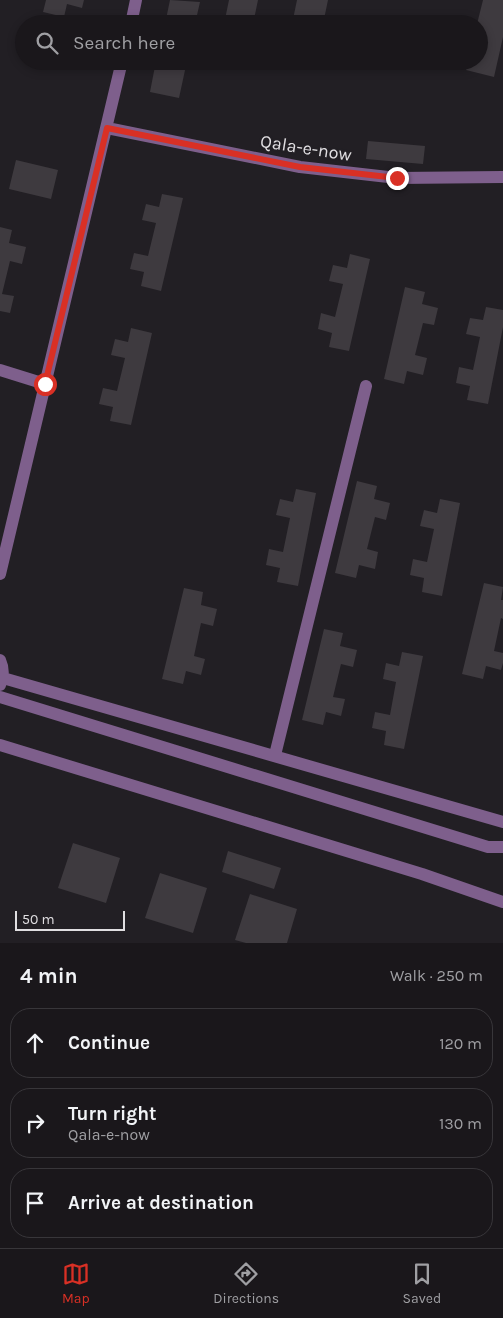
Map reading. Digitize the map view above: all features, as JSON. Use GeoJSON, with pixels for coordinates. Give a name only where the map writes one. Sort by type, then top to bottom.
{"type":"FeatureCollection","features":[{"type":"Feature","properties":{"kind":"street"},"geometry":{"type":"LineString","coordinates":[[133,15],[136,0]]}},
{"type":"Feature","properties":{"kind":"street"},"geometry":{"type":"LineString","coordinates":[[0,574],[120,70]]}},
{"type":"Feature","properties":{"kind":"street","name":"Qala-e-now"},"geometry":{"type":"LineString","coordinates":[[107,128],[300,167],[397,178],[503,177]]}},
{"type":"Feature","properties":{"kind":"street"},"geometry":{"type":"LineString","coordinates":[[0,370],[45,384]]}},
{"type":"Feature","properties":{"kind":"street"},"geometry":{"type":"LineString","coordinates":[[275,755],[366,386]]}},
{"type":"Feature","properties":{"kind":"street"},"geometry":{"type":"LineString","coordinates":[[0,660],[3,669],[1,681],[275,755],[503,822]]}},
{"type":"Feature","properties":{"kind":"street"},"geometry":{"type":"LineString","coordinates":[[0,697],[488,847],[503,847]]}},
{"type":"Feature","properties":{"kind":"street"},"geometry":{"type":"LineString","coordinates":[[0,745],[422,874],[503,902]]}},
{"type":"Feature","properties":{"kind":"building"},"geometry":{"type":"Polygon","coordinates":[[[46,0],[84,0],[82,8],[67,4],[64,15],[43,12],[46,0]]]}},
{"type":"Feature","properties":{"kind":"building"},"geometry":{"type":"Polygon","coordinates":[[[170,0],[200,2],[197,15],[167,15],[170,0]]]}},
{"type":"Feature","properties":{"kind":"building"},"geometry":{"type":"Polygon","coordinates":[[[229,0],[258,0],[255,15],[226,15],[229,0]]]}},
{"type":"Feature","properties":{"kind":"building"},"geometry":{"type":"Polygon","coordinates":[[[297,0],[328,0],[325,15],[294,15],[297,0]]]}},
{"type":"Feature","properties":{"kind":"building"},"geometry":{"type":"Polygon","coordinates":[[[483,0],[503,0],[503,37],[494,77],[466,70],[488,70],[488,15],[479,15],[483,0]]]}},
{"type":"Feature","properties":{"kind":"building"},"geometry":{"type":"Polygon","coordinates":[[[154,70],[185,70],[179,98],[150,92],[154,70]]]}},
{"type":"Feature","properties":{"kind":"building"},"geometry":{"type":"Polygon","coordinates":[[[368,141],[425,146],[423,164],[366,159],[368,141]]]}},
{"type":"Feature","properties":{"kind":"building"},"geometry":{"type":"Polygon","coordinates":[[[16,160],[58,170],[51,199],[9,189],[16,160]]]}},
{"type":"Feature","properties":{"kind":"building"},"geometry":{"type":"Polygon","coordinates":[[[162,194],[183,198],[161,291],[141,286],[144,272],[130,269],[134,253],[148,256],[156,223],[142,220],[146,204],[159,207],[162,194]]]}},
{"type":"Feature","properties":{"kind":"building"},"geometry":{"type":"Polygon","coordinates":[[[0,227],[12,230],[9,243],[26,247],[22,264],[10,261],[2,294],[14,296],[10,313],[0,311],[0,227]]]}},
{"type":"Feature","properties":{"kind":"building"},"geometry":{"type":"Polygon","coordinates":[[[350,254],[370,259],[349,351],[329,347],[332,333],[318,329],[321,313],[335,317],[343,284],[329,281],[333,265],[347,268],[350,254]]]}},
{"type":"Feature","properties":{"kind":"building"},"geometry":{"type":"Polygon","coordinates":[[[405,287],[425,292],[422,304],[438,308],[434,325],[423,323],[415,355],[427,358],[423,375],[407,371],[404,384],[384,379],[405,287]]]}},
{"type":"Feature","properties":{"kind":"building"},"geometry":{"type":"Polygon","coordinates":[[[486,307],[503,310],[503,327],[488,404],[467,400],[470,386],[456,383],[459,367],[473,370],[480,337],[466,334],[470,318],[483,320],[486,307]]]}},
{"type":"Feature","properties":{"kind":"building"},"geometry":{"type":"Polygon","coordinates":[[[131,328],[152,333],[131,425],[110,421],[113,407],[99,404],[103,388],[117,391],[125,358],[111,355],[115,339],[128,342],[131,328]]]}},
{"type":"Feature","properties":{"kind":"building"},"geometry":{"type":"Polygon","coordinates":[[[357,481],[377,486],[374,499],[390,503],[386,520],[375,517],[367,549],[378,552],[375,569],[359,565],[356,578],[335,573],[357,481]]]}},
{"type":"Feature","properties":{"kind":"building"},"geometry":{"type":"Polygon","coordinates":[[[296,489],[316,493],[298,586],[277,582],[280,568],[266,565],[269,549],[283,552],[290,518],[276,515],[280,499],[293,502],[296,489]]]}},
{"type":"Feature","properties":{"kind":"building"},"geometry":{"type":"Polygon","coordinates":[[[440,499],[460,503],[442,596],[422,592],[424,578],[410,575],[413,559],[427,562],[434,529],[420,526],[424,510],[437,513],[440,499]]]}},
{"type":"Feature","properties":{"kind":"building"},"geometry":{"type":"Polygon","coordinates":[[[484,583],[503,587],[501,600],[503,600],[503,619],[501,618],[494,651],[503,653],[503,663],[501,670],[486,666],[483,679],[462,674],[484,583]]]}},
{"type":"Feature","properties":{"kind":"building"},"geometry":{"type":"Polygon","coordinates":[[[184,588],[203,592],[201,605],[217,609],[213,626],[201,623],[194,656],[205,659],[201,675],[186,671],[183,684],[162,679],[184,588]]]}},
{"type":"Feature","properties":{"kind":"building"},"geometry":{"type":"Polygon","coordinates":[[[324,629],[343,633],[340,646],[357,650],[353,667],[341,664],[333,697],[345,699],[341,716],[326,712],[323,725],[302,720],[324,629]]]}},
{"type":"Feature","properties":{"kind":"building"},"geometry":{"type":"Polygon","coordinates":[[[402,652],[423,656],[404,749],[384,745],[386,731],[372,728],[375,712],[390,715],[396,682],[383,679],[386,663],[399,666],[402,652]]]}},
{"type":"Feature","properties":{"kind":"building"},"geometry":{"type":"Polygon","coordinates":[[[73,843],[120,858],[106,903],[58,888],[73,843]]]}},
{"type":"Feature","properties":{"kind":"building"},"geometry":{"type":"Polygon","coordinates":[[[228,851],[281,868],[274,889],[222,872],[228,851]]]}},
{"type":"Feature","properties":{"kind":"building"},"geometry":{"type":"Polygon","coordinates":[[[160,873],[207,888],[193,933],[145,918],[160,873]]]}},
{"type":"Feature","properties":{"kind":"building"},"geometry":{"type":"Polygon","coordinates":[[[250,894],[297,909],[287,943],[246,943],[235,940],[250,894]]]}},
{"type":"Feature","properties":{"kind":"route"},"geometry":{"type":"LineString","coordinates":[[45,384],[107,128],[300,167],[397,178]]}}]}
